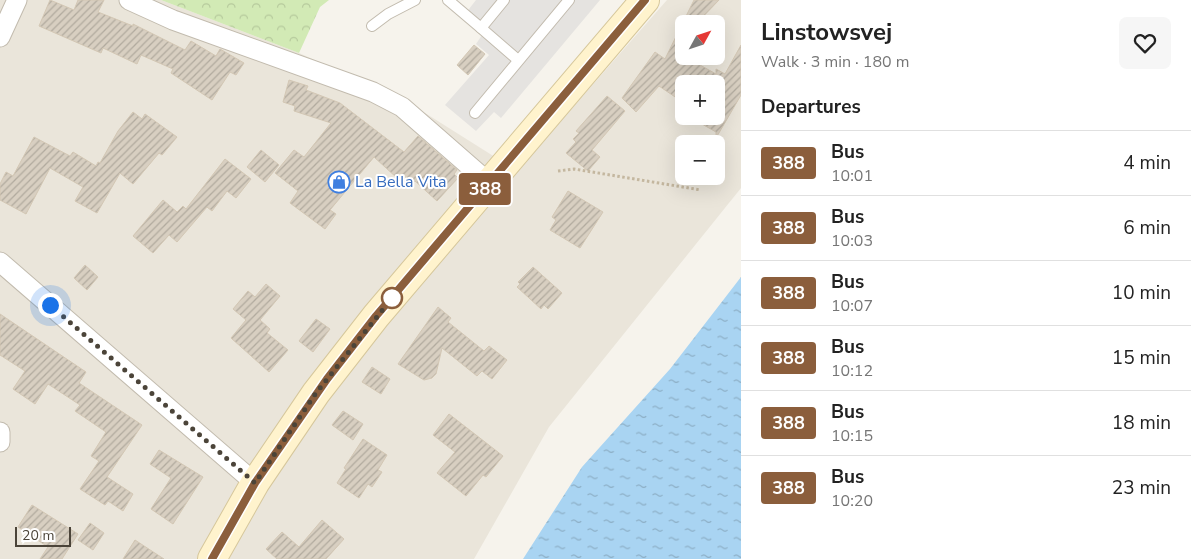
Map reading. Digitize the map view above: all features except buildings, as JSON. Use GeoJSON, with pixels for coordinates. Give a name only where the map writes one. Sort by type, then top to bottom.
{"type":"FeatureCollection","features":[{"type":"Feature","properties":{"kind":"main road"},"geometry":{"type":"LineString","coordinates":[[212,559],[255,483],[316,393],[376,316],[645,0]]}},
{"type":"Feature","properties":{"kind":"street"},"geometry":{"type":"LineString","coordinates":[[0,36],[16,0]]}},
{"type":"Feature","properties":{"kind":"street"},"geometry":{"type":"LineString","coordinates":[[129,0],[173,20],[373,92],[402,107],[489,184]]}},
{"type":"Feature","properties":{"kind":"street"},"geometry":{"type":"LineString","coordinates":[[0,262],[255,483]]}},
{"type":"Feature","properties":{"kind":"street"},"geometry":{"type":"LineString","coordinates":[[0,432],[0,442]]}},
{"type":"Feature","properties":{"kind":"lane"},"geometry":{"type":"LineString","coordinates":[[372,26],[388,14],[416,0]]}},
{"type":"Feature","properties":{"kind":"lane"},"geometry":{"type":"LineString","coordinates":[[448,0],[518,60]]}},
{"type":"Feature","properties":{"kind":"lane"},"geometry":{"type":"LineString","coordinates":[[481,28],[504,0]]}},
{"type":"Feature","properties":{"kind":"lane"},"geometry":{"type":"LineString","coordinates":[[475,112],[569,0]]}},
{"type":"Feature","properties":{"kind":"path"},"geometry":{"type":"LineString","coordinates":[[558,171],[574,169],[701,190]]}},
{"type":"Feature","properties":{"kind":"shaded area"},"geometry":{"type":"Polygon","coordinates":[[[0,0],[161,0],[299,53],[406,101],[517,171],[667,0],[741,0],[741,188],[549,427],[474,559],[0,559],[0,0]]]}},
{"type":"Feature","properties":{"kind":"shaded area"},"geometry":{"type":"Polygon","coordinates":[[[476,0],[600,0],[501,118],[494,112],[476,131],[445,105],[489,55],[476,44],[482,35],[462,18],[476,0]]]}},
{"type":"Feature","properties":{"kind":"green space"},"geometry":{"type":"Polygon","coordinates":[[[161,0],[329,0],[320,7],[299,53],[161,0]]]}},
{"type":"Feature","properties":{"kind":"water"},"geometry":{"type":"Polygon","coordinates":[[[741,277],[741,559],[523,559],[582,467],[670,369],[741,277]]]}},
{"type":"Feature","properties":{"kind":"bus line","name":"388"},"geometry":{"type":"LineString","coordinates":[[212,559],[255,483],[316,393],[376,316],[645,0]]}},
{"type":"Feature","properties":{"kind":"place","name":"La Bella Vita"},"geometry":{"type":"Point","coordinates":[339,182]}},
{"type":"Feature","properties":{"kind":"route"},"geometry":{"type":"LineString","coordinates":[[50,305],[255,483],[316,393],[392,298]]}}]}
